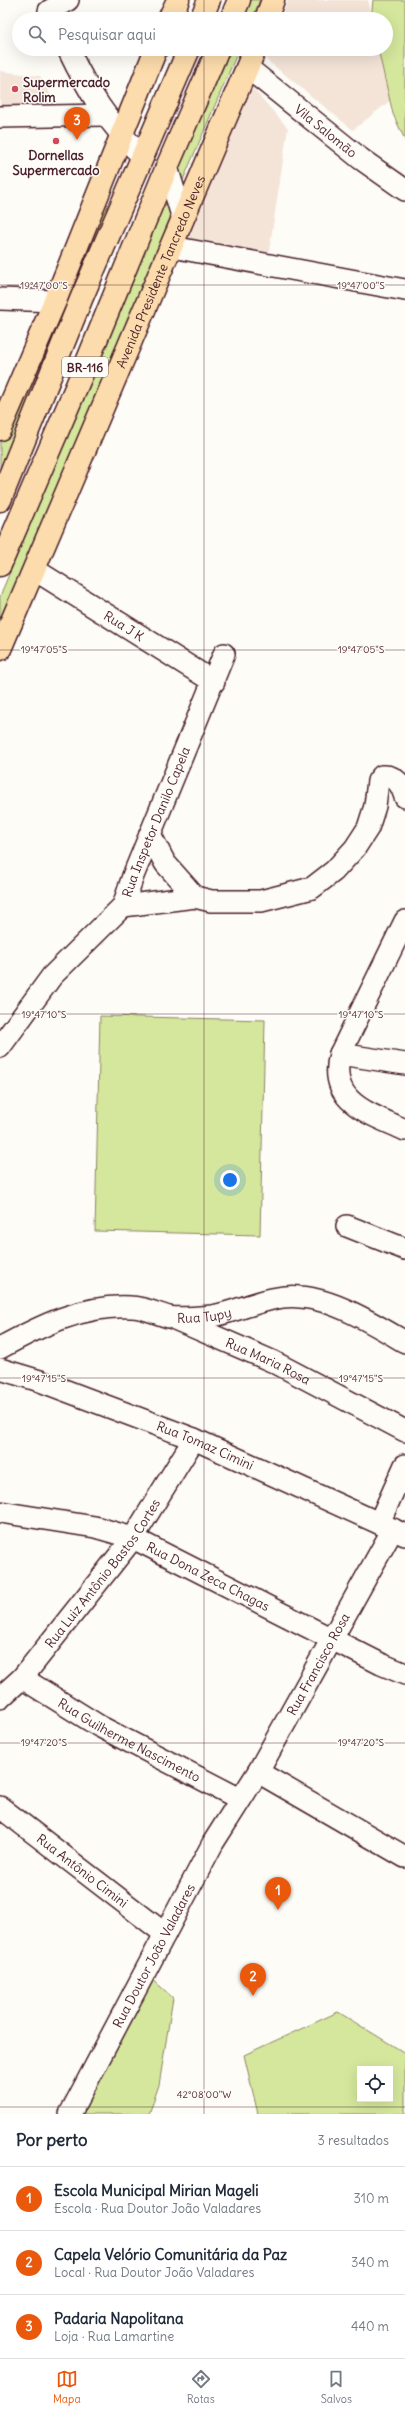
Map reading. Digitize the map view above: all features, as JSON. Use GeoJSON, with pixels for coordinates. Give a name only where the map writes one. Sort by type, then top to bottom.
{"type":"FeatureCollection","features":[{"type":"Feature","properties":{"kind":"main road"},"geometry":{"type":"LineString","coordinates":[[172,12],[178,0]]}},
{"type":"Feature","properties":{"kind":"main road"},"geometry":{"type":"LineString","coordinates":[[204,12],[209,0]]}},
{"type":"Feature","properties":{"kind":"main road"},"geometry":{"type":"LineString","coordinates":[[234,12],[239,0]]}},
{"type":"Feature","properties":{"kind":"main road"},"geometry":{"type":"LineString","coordinates":[[269,12],[273,0]]}},
{"type":"Feature","properties":{"kind":"main road"},"geometry":{"type":"LineString","coordinates":[[0,429],[55,301],[153,56]]}},
{"type":"Feature","properties":{"kind":"main road","name":"BR-116"},"geometry":{"type":"LineString","coordinates":[[0,500],[82,297],[186,56]]}},
{"type":"Feature","properties":{"kind":"main road","name":"BR-116"},"geometry":{"type":"LineString","coordinates":[[0,565],[87,362],[166,167],[215,56]]}},
{"type":"Feature","properties":{"kind":"main road","name":"Avenida Presidente Tancredo Neves"},"geometry":{"type":"LineString","coordinates":[[0,649],[252,59]]}},
{"type":"Feature","properties":{"kind":"street"},"geometry":{"type":"LineString","coordinates":[[49,10],[68,0]]}},
{"type":"Feature","properties":{"kind":"street"},"geometry":{"type":"LineString","coordinates":[[71,56],[85,85],[104,115],[121,136],[142,156]]}},
{"type":"Feature","properties":{"kind":"street","name":"Vila Salomão"},"geometry":{"type":"LineString","coordinates":[[252,59],[361,159],[405,190]]}},
{"type":"Feature","properties":{"kind":"street"},"geometry":{"type":"LineString","coordinates":[[0,117],[104,115]]}},
{"type":"Feature","properties":{"kind":"street"},"geometry":{"type":"LineString","coordinates":[[166,167],[183,219]]}},
{"type":"Feature","properties":{"kind":"street"},"geometry":{"type":"LineString","coordinates":[[172,247],[405,290]]}},
{"type":"Feature","properties":{"kind":"street"},"geometry":{"type":"LineString","coordinates":[[0,299],[55,301]]}},
{"type":"Feature","properties":{"kind":"street","name":"Rua J K"},"geometry":{"type":"LineString","coordinates":[[35,570],[214,682]]}},
{"type":"Feature","properties":{"kind":"street","name":"Rua Inspetor Danilo Capela"},"geometry":{"type":"LineString","coordinates":[[0,1047],[52,976],[123,906],[150,834],[214,682],[224,654]]}},
{"type":"Feature","properties":{"kind":"street"},"geometry":{"type":"LineString","coordinates":[[123,906],[195,897],[211,901],[261,901],[312,888],[334,871],[355,848],[368,828],[375,806],[378,781],[382,776],[392,776],[398,780],[405,797]]}},
{"type":"Feature","properties":{"kind":"street"},"geometry":{"type":"LineString","coordinates":[[150,834],[165,863],[195,897]]}},
{"type":"Feature","properties":{"kind":"street"},"geometry":{"type":"LineString","coordinates":[[405,921],[340,1054],[336,1069],[342,1092],[366,1112],[405,1130]]}},
{"type":"Feature","properties":{"kind":"street"},"geometry":{"type":"LineString","coordinates":[[340,1054],[405,1064]]}},
{"type":"Feature","properties":{"kind":"street"},"geometry":{"type":"LineString","coordinates":[[347,1226],[405,1249]]}},
{"type":"Feature","properties":{"kind":"street","name":"Rua Tupy"},"geometry":{"type":"LineString","coordinates":[[0,1348],[30,1331],[74,1313],[132,1306],[171,1318],[217,1315],[281,1296],[301,1297],[326,1304],[371,1323],[405,1342]]}},
{"type":"Feature","properties":{"kind":"street","name":"Rua Maria Rosa"},"geometry":{"type":"LineString","coordinates":[[171,1318],[274,1362],[405,1431]]}},
{"type":"Feature","properties":{"kind":"street","name":"Rua Tomaz Cimini"},"geometry":{"type":"LineString","coordinates":[[0,1369],[40,1381],[194,1439],[392,1529]]}},
{"type":"Feature","properties":{"kind":"street","name":"Rua Luiz Antônio Bastos Cortes"},"geometry":{"type":"LineString","coordinates":[[0,1698],[22,1678],[133,1538],[194,1439]]}},
{"type":"Feature","properties":{"kind":"street","name":"Rua Francisco Rosa"},"geometry":{"type":"LineString","coordinates":[[240,1799],[258,1772],[330,1638],[392,1529],[405,1465]]}},
{"type":"Feature","properties":{"kind":"street","name":"Rua Dona Zeca Chagas"},"geometry":{"type":"LineString","coordinates":[[0,1512],[95,1527],[133,1538],[330,1638],[405,1674]]}},
{"type":"Feature","properties":{"kind":"street","name":"Rua Guilherme Nascimento"},"geometry":{"type":"LineString","coordinates":[[22,1678],[99,1726],[240,1799]]}},
{"type":"Feature","properties":{"kind":"street"},"geometry":{"type":"LineString","coordinates":[[258,1772],[405,1857]]}},
{"type":"Feature","properties":{"kind":"street","name":"Rua Doutor João Valadares"},"geometry":{"type":"LineString","coordinates":[[70,2114],[165,1934],[240,1799]]}},
{"type":"Feature","properties":{"kind":"street","name":"Rua Antônio Cimini"},"geometry":{"type":"LineString","coordinates":[[0,1807],[165,1934]]}},
{"type":"Feature","properties":{"kind":"shaded area"},"geometry":{"type":"Polygon","coordinates":[[[288,0],[368,0],[371,12],[283,12],[288,0]]]}},
{"type":"Feature","properties":{"kind":"shaded area"},"geometry":{"type":"Polygon","coordinates":[[[381,56],[391,100],[353,130],[263,57],[381,56]]]}},
{"type":"Feature","properties":{"kind":"shaded area"},"geometry":{"type":"Polygon","coordinates":[[[0,71],[40,76],[64,118],[0,117],[0,71]]]}},
{"type":"Feature","properties":{"kind":"shaded area"},"geometry":{"type":"Polygon","coordinates":[[[248,83],[288,128],[266,271],[173,258],[248,83]]]}},
{"type":"Feature","properties":{"kind":"green space"},"geometry":{"type":"Polygon","coordinates":[[[246,0],[260,0],[255,12],[240,12],[246,0]]]}},
{"type":"Feature","properties":{"kind":"green space"},"geometry":{"type":"Polygon","coordinates":[[[373,0],[405,0],[405,140],[393,114],[380,56],[393,56],[393,12],[372,12],[373,0]]]}},
{"type":"Feature","properties":{"kind":"green space"},"geometry":{"type":"Polygon","coordinates":[[[222,56],[236,56],[183,180],[171,174],[222,56]]]}},
{"type":"Feature","properties":{"kind":"green space"},"geometry":{"type":"Polygon","coordinates":[[[103,204],[114,206],[0,482],[0,443],[103,204]]]}},
{"type":"Feature","properties":{"kind":"green space"},"geometry":{"type":"Polygon","coordinates":[[[176,204],[0,624],[0,596],[163,205],[176,204]]]}},
{"type":"Feature","properties":{"kind":"green space"},"geometry":{"type":"Polygon","coordinates":[[[100,1016],[265,1020],[260,1235],[95,1231],[100,1016]]]}},
{"type":"Feature","properties":{"kind":"green space"},"geometry":{"type":"Polygon","coordinates":[[[149,1976],[173,1998],[159,2085],[149,2114],[81,2114],[149,1976]]]}},
{"type":"Feature","properties":{"kind":"green space"},"geometry":{"type":"Polygon","coordinates":[[[338,2012],[405,2053],[405,2114],[258,2114],[244,2055],[338,2012]]]}},
{"type":"Feature","properties":{"kind":"place","name":"Supermercado Rolim"},"geometry":{"type":"Point","coordinates":[15,89]}},
{"type":"Feature","properties":{"kind":"place","name":"Padaria Napolitana"},"geometry":{"type":"Point","coordinates":[77,140]}},
{"type":"Feature","properties":{"kind":"place","name":"Dornellas Supermercado"},"geometry":{"type":"Point","coordinates":[56,141]}},
{"type":"Feature","properties":{"kind":"place","name":"Escola Municipal Mirian Mageli"},"geometry":{"type":"Point","coordinates":[278,1910]}},
{"type":"Feature","properties":{"kind":"place","name":"Capela Velório Comunitária da Paz"},"geometry":{"type":"Point","coordinates":[253,1996]}}]}
